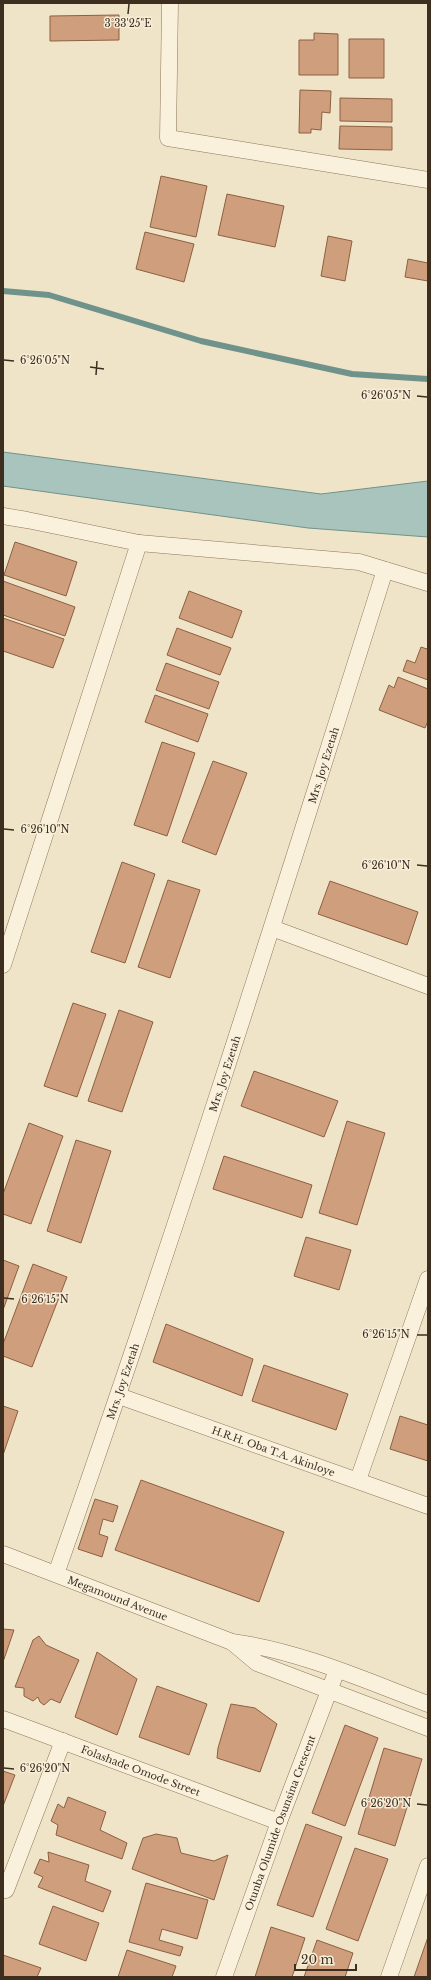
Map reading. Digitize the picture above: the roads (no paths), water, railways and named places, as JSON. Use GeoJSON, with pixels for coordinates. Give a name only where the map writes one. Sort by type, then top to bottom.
{"type":"FeatureCollection","features":[{"type":"Feature","properties":{"kind":"street"},"geometry":{"type":"LineString","coordinates":[[170,3],[168,138],[428,180]]}},
{"type":"Feature","properties":{"kind":"street"},"geometry":{"type":"LineString","coordinates":[[3,516],[139,543],[359,562],[428,583]]}},
{"type":"Feature","properties":{"kind":"street"},"geometry":{"type":"LineString","coordinates":[[3,965],[139,543]]}},
{"type":"Feature","properties":{"kind":"street","name":"Mrs. Joy Ezetah"},"geometry":{"type":"LineString","coordinates":[[56,1574],[119,1396],[272,928],[385,570]]}},
{"type":"Feature","properties":{"kind":"street"},"geometry":{"type":"LineString","coordinates":[[272,928],[428,986]]}},
{"type":"Feature","properties":{"kind":"street"},"geometry":{"type":"LineString","coordinates":[[358,1480],[428,1279]]}},
{"type":"Feature","properties":{"kind":"street","name":"H.R.H. Oba T.A. Akinloye"},"geometry":{"type":"LineString","coordinates":[[119,1396],[428,1506]]}},
{"type":"Feature","properties":{"kind":"street","name":"Megamound Avenue"},"geometry":{"type":"LineString","coordinates":[[3,1554],[232,1642],[262,1646],[337,1670],[428,1704]]}},
{"type":"Feature","properties":{"kind":"street","name":"Megamound Avenue"},"geometry":{"type":"LineString","coordinates":[[232,1642],[257,1664],[428,1728]]}},
{"type":"Feature","properties":{"kind":"street","name":"Otunba Olumide Osunsina Crescent"},"geometry":{"type":"LineString","coordinates":[[224,1977],[279,1822],[337,1670]]}},
{"type":"Feature","properties":{"kind":"street","name":"Folashade Omode Street"},"geometry":{"type":"LineString","coordinates":[[3,1719],[279,1822]]}},
{"type":"Feature","properties":{"kind":"street"},"geometry":{"type":"LineString","coordinates":[[6,1890],[62,1741]]}},
{"type":"Feature","properties":{"kind":"street"},"geometry":{"type":"LineString","coordinates":[[389,1977],[428,1866]]}},
{"type":"Feature","properties":{"kind":"water"},"geometry":{"type":"Polygon","coordinates":[[[3,452],[321,494],[428,481],[428,537],[308,528],[3,486],[3,452]]]}},
{"type":"Feature","properties":{"kind":"waterway"},"geometry":{"type":"LineString","coordinates":[[3,291],[49,295],[201,341],[352,374],[428,379]]}}]}
